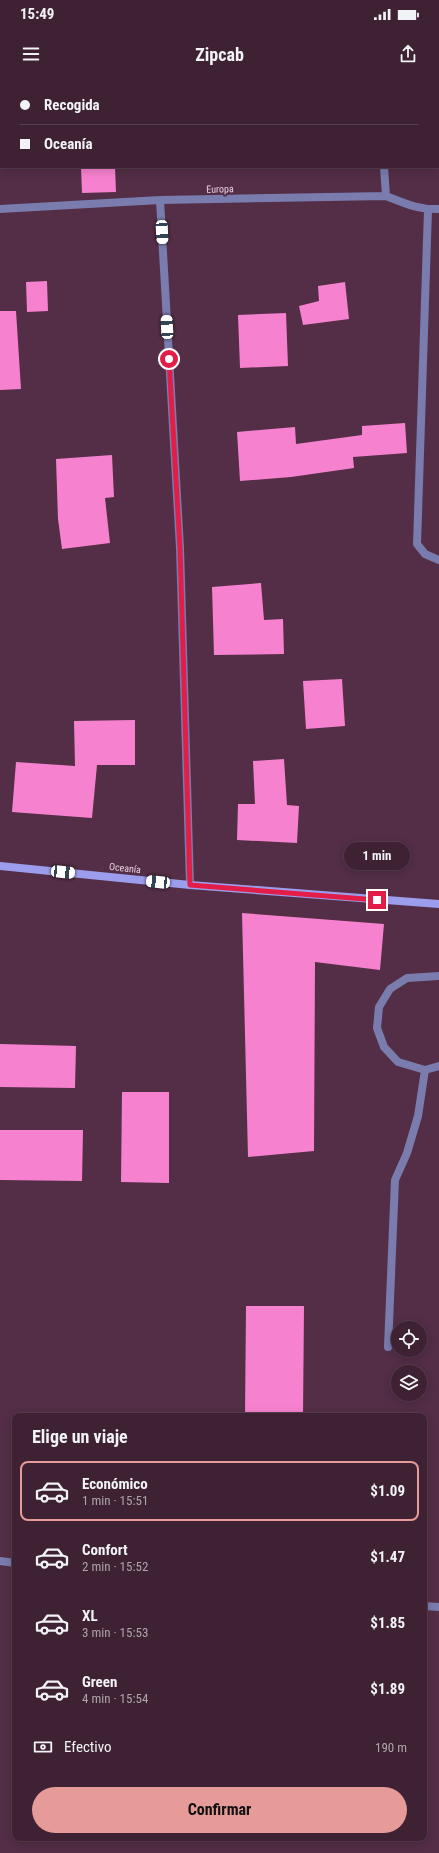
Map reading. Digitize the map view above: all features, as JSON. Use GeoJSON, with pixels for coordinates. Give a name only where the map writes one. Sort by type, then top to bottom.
{"type":"FeatureCollection","features":[{"type":"Feature","properties":{"kind":"street"},"geometry":{"type":"LineString","coordinates":[[384,168],[386,196]]}},
{"type":"Feature","properties":{"kind":"street","name":"Europa"},"geometry":{"type":"LineString","coordinates":[[0,209],[160,200],[386,196],[412,206],[428,210],[439,209]]}},
{"type":"Feature","properties":{"kind":"street"},"geometry":{"type":"LineString","coordinates":[[160,200],[180,548],[190,885]]}},
{"type":"Feature","properties":{"kind":"street"},"geometry":{"type":"LineString","coordinates":[[428,210],[417,544],[425,554],[439,560]]}},
{"type":"Feature","properties":{"kind":"street","name":"Oceanía"},"geometry":{"type":"LineString","coordinates":[[0,866],[190,885],[439,904]]}},
{"type":"Feature","properties":{"kind":"street"},"geometry":{"type":"LineString","coordinates":[[439,976],[407,978],[390,989],[379,1007],[377,1028],[384,1047],[398,1062],[425,1070],[439,1066]]}},
{"type":"Feature","properties":{"kind":"street"},"geometry":{"type":"LineString","coordinates":[[388,1346],[395,1180],[407,1153],[418,1116],[425,1070]]}},
{"type":"Feature","properties":{"kind":"street"},"geometry":{"type":"LineString","coordinates":[[0,1561],[12,1563]]}},
{"type":"Feature","properties":{"kind":"street"},"geometry":{"type":"LineString","coordinates":[[427,1606],[439,1607]]}},
{"type":"Feature","properties":{"kind":"building"},"geometry":{"type":"Polygon","coordinates":[[[81,168],[115,168],[116,192],[82,193],[81,168]]]}},
{"type":"Feature","properties":{"kind":"building"},"geometry":{"type":"Polygon","coordinates":[[[47,281],[48,311],[27,312],[26,282],[47,281]]]}},
{"type":"Feature","properties":{"kind":"building"},"geometry":{"type":"Polygon","coordinates":[[[345,282],[349,319],[303,325],[299,306],[319,301],[318,286],[345,282]]]}},
{"type":"Feature","properties":{"kind":"building"},"geometry":{"type":"Polygon","coordinates":[[[0,311],[16,311],[21,389],[0,390],[0,311]]]}},
{"type":"Feature","properties":{"kind":"building"},"geometry":{"type":"Polygon","coordinates":[[[286,313],[288,366],[240,368],[238,315],[286,313]]]}},
{"type":"Feature","properties":{"kind":"building"},"geometry":{"type":"Polygon","coordinates":[[[405,423],[407,453],[353,457],[354,468],[291,477],[240,481],[237,432],[295,427],[296,444],[362,435],[362,426],[405,423]]]}},
{"type":"Feature","properties":{"kind":"building"},"geometry":{"type":"Polygon","coordinates":[[[112,455],[114,497],[105,498],[110,543],[62,549],[58,519],[56,459],[112,455]]]}},
{"type":"Feature","properties":{"kind":"building"},"geometry":{"type":"Polygon","coordinates":[[[261,583],[264,620],[283,619],[284,654],[214,655],[212,587],[261,583]]]}},
{"type":"Feature","properties":{"kind":"building"},"geometry":{"type":"Polygon","coordinates":[[[342,679],[345,726],[306,729],[303,681],[342,679]]]}},
{"type":"Feature","properties":{"kind":"building"},"geometry":{"type":"Polygon","coordinates":[[[135,720],[135,765],[97,765],[92,818],[12,812],[16,762],[75,766],[74,721],[135,720]]]}},
{"type":"Feature","properties":{"kind":"building"},"geometry":{"type":"Polygon","coordinates":[[[284,759],[287,805],[299,806],[297,843],[237,840],[238,804],[255,804],[253,761],[284,759]]]}},
{"type":"Feature","properties":{"kind":"building"},"geometry":{"type":"Polygon","coordinates":[[[242,913],[384,924],[380,970],[315,962],[314,1151],[248,1157],[242,913]]]}},
{"type":"Feature","properties":{"kind":"building"},"geometry":{"type":"Polygon","coordinates":[[[0,1044],[76,1046],[75,1088],[0,1087],[0,1044]]]}},
{"type":"Feature","properties":{"kind":"building"},"geometry":{"type":"Polygon","coordinates":[[[122,1092],[169,1092],[169,1183],[121,1182],[122,1092]]]}},
{"type":"Feature","properties":{"kind":"building"},"geometry":{"type":"Polygon","coordinates":[[[0,1130],[83,1130],[82,1181],[0,1180],[0,1130]]]}},
{"type":"Feature","properties":{"kind":"building"},"geometry":{"type":"Polygon","coordinates":[[[246,1306],[304,1306],[303,1413],[245,1413],[246,1306]]]}},
{"type":"Feature","properties":{"kind":"route"},"geometry":{"type":"LineString","coordinates":[[169,359],[180,548],[190,885],[377,900]]}}]}
